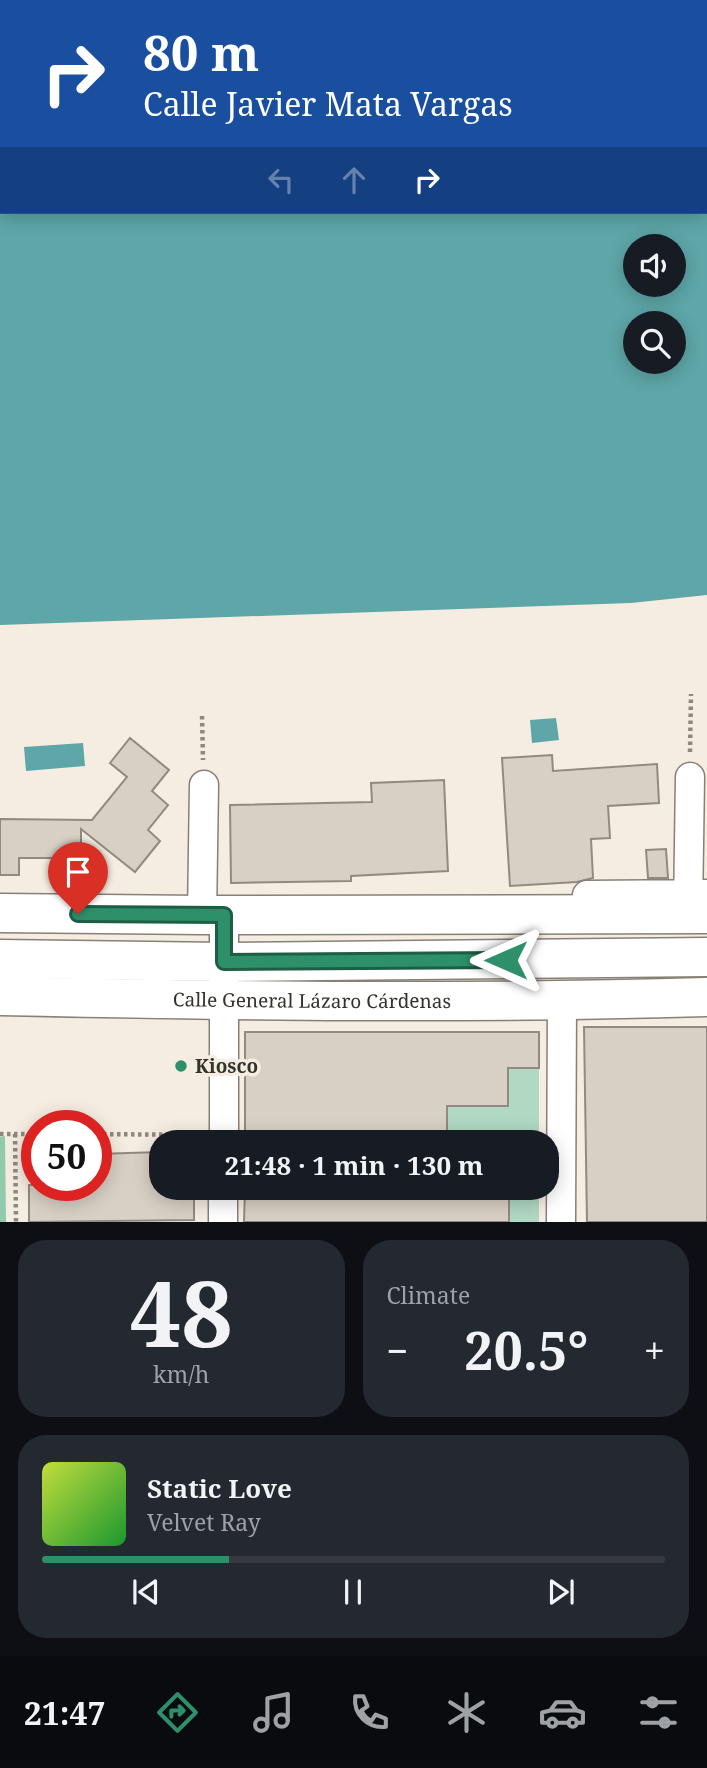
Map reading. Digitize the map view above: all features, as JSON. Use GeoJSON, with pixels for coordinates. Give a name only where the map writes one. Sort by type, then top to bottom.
{"type":"FeatureCollection","features":[{"type":"Feature","properties":{"kind":"street"},"geometry":{"type":"LineString","coordinates":[[0,912],[698,904],[690,777]]}},
{"type":"Feature","properties":{"kind":"street"},"geometry":{"type":"LineString","coordinates":[[204,785],[210,910],[224,962],[224,1130]]}},
{"type":"Feature","properties":{"kind":"street"},"geometry":{"type":"LineString","coordinates":[[0,897],[210,910]]}},
{"type":"Feature","properties":{"kind":"street","name":"Calle General Lázaro Cárdenas"},"geometry":{"type":"LineString","coordinates":[[0,959],[224,962],[707,957]]}},
{"type":"Feature","properties":{"kind":"street","name":"Calle General Lázaro Cárdenas"},"geometry":{"type":"LineString","coordinates":[[0,996],[562,1001],[707,997]]}},
{"type":"Feature","properties":{"kind":"street"},"geometry":{"type":"LineString","coordinates":[[561,1222],[562,1001]]}},
{"type":"Feature","properties":{"kind":"street"},"geometry":{"type":"LineString","coordinates":[[223,1200],[223,1222]]}},
{"type":"Feature","properties":{"kind":"path"},"geometry":{"type":"LineString","coordinates":[[690,777],[691,694]]}},
{"type":"Feature","properties":{"kind":"path"},"geometry":{"type":"LineString","coordinates":[[202,716],[204,785]]}},
{"type":"Feature","properties":{"kind":"path"},"geometry":{"type":"LineString","coordinates":[[0,1134],[21,1134]]}},
{"type":"Feature","properties":{"kind":"path"},"geometry":{"type":"LineString","coordinates":[[15,1134],[16,1222]]}},
{"type":"Feature","properties":{"kind":"path"},"geometry":{"type":"LineString","coordinates":[[112,1135],[149,1136]]}},
{"type":"Feature","properties":{"kind":"green space"},"geometry":{"type":"Polygon","coordinates":[[[508,1068],[539,1068],[539,1130],[447,1130],[447,1106],[508,1106],[508,1068]]]}},
{"type":"Feature","properties":{"kind":"green space"},"geometry":{"type":"Polygon","coordinates":[[[5,1136],[6,1222],[0,1222],[0,1137],[5,1136]]]}},
{"type":"Feature","properties":{"kind":"green space"},"geometry":{"type":"Polygon","coordinates":[[[509,1200],[539,1200],[539,1222],[509,1222],[509,1200]]]}},
{"type":"Feature","properties":{"kind":"water"},"geometry":{"type":"Polygon","coordinates":[[[0,214],[707,214],[707,595],[631,603],[0,625],[0,214]]]}},
{"type":"Feature","properties":{"kind":"water"},"geometry":{"type":"Polygon","coordinates":[[[556,718],[559,740],[532,743],[530,720],[556,718]]]}},
{"type":"Feature","properties":{"kind":"water"},"geometry":{"type":"Polygon","coordinates":[[[83,743],[85,766],[26,771],[24,747],[83,743]]]}},
{"type":"Feature","properties":{"kind":"building"},"geometry":{"type":"Polygon","coordinates":[[[130,738],[169,770],[152,791],[168,805],[148,830],[160,841],[135,872],[81,829],[81,858],[19,858],[19,875],[0,875],[0,819],[92,820],[127,777],[110,763],[130,738]]]}},
{"type":"Feature","properties":{"kind":"building"},"geometry":{"type":"Polygon","coordinates":[[[552,755],[553,771],[657,764],[659,803],[608,806],[610,838],[591,839],[593,878],[577,882],[510,886],[502,758],[552,755]]]}},
{"type":"Feature","properties":{"kind":"building"},"geometry":{"type":"Polygon","coordinates":[[[444,780],[448,871],[351,876],[351,881],[231,883],[230,805],[372,802],[371,783],[444,780]]]}},
{"type":"Feature","properties":{"kind":"building"},"geometry":{"type":"Polygon","coordinates":[[[666,849],[668,878],[648,878],[646,850],[666,849]]]}},
{"type":"Feature","properties":{"kind":"building"},"geometry":{"type":"Polygon","coordinates":[[[584,1027],[707,1027],[707,1222],[587,1222],[584,1027]]]}},
{"type":"Feature","properties":{"kind":"building"},"geometry":{"type":"Polygon","coordinates":[[[245,1032],[539,1032],[539,1068],[508,1068],[508,1106],[447,1106],[447,1130],[245,1130],[245,1032]]]}},
{"type":"Feature","properties":{"kind":"building"},"geometry":{"type":"Polygon","coordinates":[[[149,1152],[149,1200],[194,1200],[194,1220],[29,1222],[29,1201],[112,1201],[112,1154],[149,1152]]]}},
{"type":"Feature","properties":{"kind":"building"},"geometry":{"type":"Polygon","coordinates":[[[245,1200],[509,1200],[509,1222],[244,1222],[245,1200]]]}},
{"type":"Feature","properties":{"kind":"place","name":"Kiosco"},"geometry":{"type":"Point","coordinates":[181,1066]}},
{"type":"Feature","properties":{"kind":"route"},"geometry":{"type":"LineString","coordinates":[[78,914],[224,915],[224,962],[506,960]]}}]}
